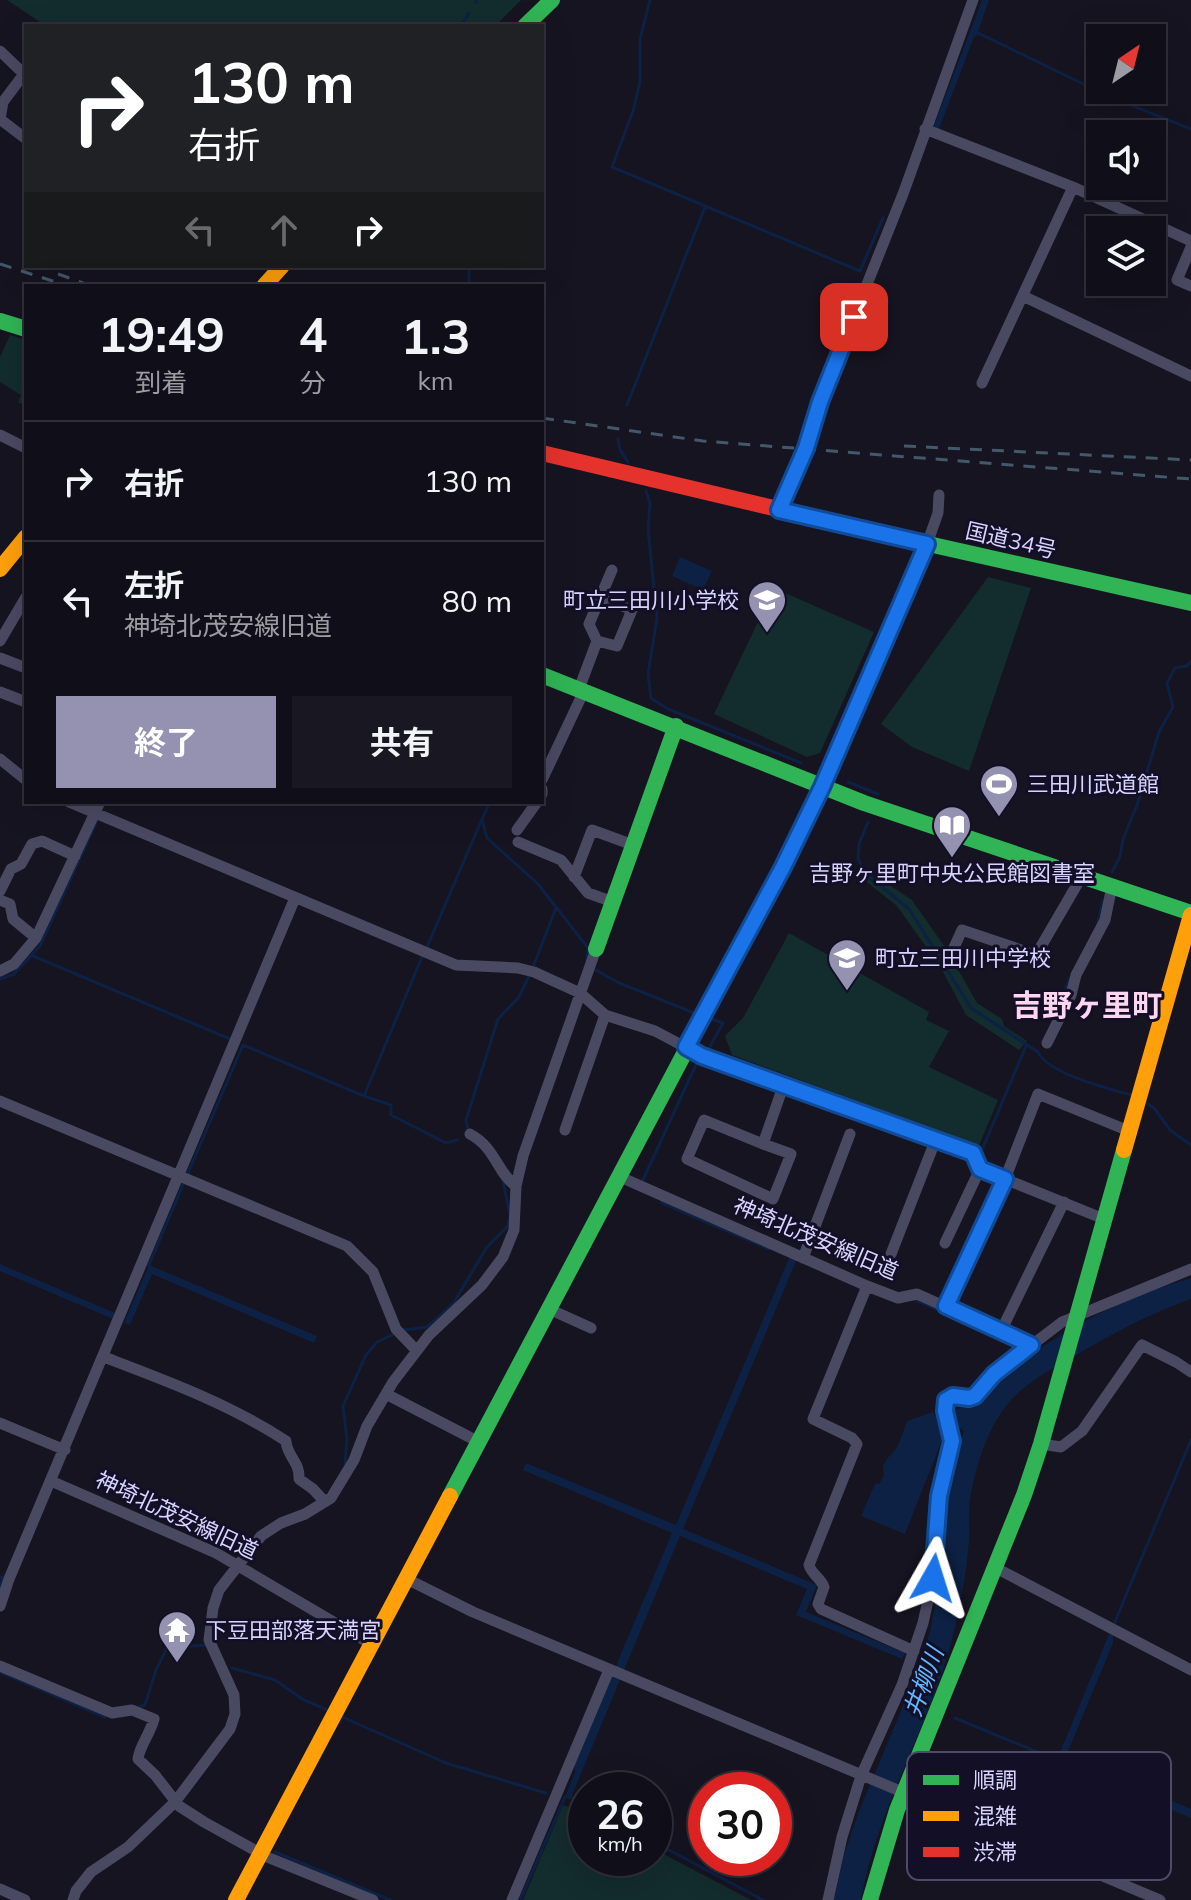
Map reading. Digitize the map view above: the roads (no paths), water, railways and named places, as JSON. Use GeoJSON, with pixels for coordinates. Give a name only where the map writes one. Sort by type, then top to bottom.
{"type":"FeatureCollection","features":[{"type":"Feature","properties":{"kind":"main road"},"geometry":{"type":"LineString","coordinates":[[527,24],[550,1]]}},
{"type":"Feature","properties":{"kind":"main road"},"geometry":{"type":"LineString","coordinates":[[266,284],[280,268]]}},
{"type":"Feature","properties":{"kind":"main road"},"geometry":{"type":"LineString","coordinates":[[0,321],[24,328]]}},
{"type":"Feature","properties":{"kind":"main road","name":"国道34号"},"geometry":{"type":"LineString","coordinates":[[544,453],[1191,603]]}},
{"type":"Feature","properties":{"kind":"main road"},"geometry":{"type":"LineString","coordinates":[[0,569],[24,542]]}},
{"type":"Feature","properties":{"kind":"main road"},"geometry":{"type":"LineString","coordinates":[[236,1900],[783,867],[822,787],[927,544]]}},
{"type":"Feature","properties":{"kind":"main road"},"geometry":{"type":"LineString","coordinates":[[544,676],[864,803],[1191,914],[1041,1444],[919,1752]]}},
{"type":"Feature","properties":{"kind":"main road"},"geometry":{"type":"LineString","coordinates":[[596,949],[676,726]]}},
{"type":"Feature","properties":{"kind":"main road"},"geometry":{"type":"LineString","coordinates":[[870,1900],[907,1781]]}},
{"type":"Feature","properties":{"kind":"street"},"geometry":{"type":"LineString","coordinates":[[779,510],[806,448],[820,402],[893,220],[973,0]]}},
{"type":"Feature","properties":{"kind":"street"},"geometry":{"type":"LineString","coordinates":[[0,51],[24,74],[3,102],[0,119],[24,137]]}},
{"type":"Feature","properties":{"kind":"street"},"geometry":{"type":"LineString","coordinates":[[925,129],[1073,187],[1191,241]]}},
{"type":"Feature","properties":{"kind":"street"},"geometry":{"type":"LineString","coordinates":[[982,383],[1073,187]]}},
{"type":"Feature","properties":{"kind":"street"},"geometry":{"type":"LineString","coordinates":[[1191,247],[1177,280],[1191,286]]}},
{"type":"Feature","properties":{"kind":"street"},"geometry":{"type":"LineString","coordinates":[[1023,296],[1191,376]]}},
{"type":"Feature","properties":{"kind":"street"},"geometry":{"type":"LineString","coordinates":[[0,435],[24,447]]}},
{"type":"Feature","properties":{"kind":"street"},"geometry":{"type":"LineString","coordinates":[[927,544],[938,513],[939,495]]}},
{"type":"Feature","properties":{"kind":"street"},"geometry":{"type":"LineString","coordinates":[[544,775],[581,690],[597,641],[589,624],[612,570]]}},
{"type":"Feature","properties":{"kind":"street"},"geometry":{"type":"LineString","coordinates":[[597,641],[617,646],[632,610],[601,597]]}},
{"type":"Feature","properties":{"kind":"street"},"geometry":{"type":"LineString","coordinates":[[0,641],[24,600]]}},
{"type":"Feature","properties":{"kind":"street"},"geometry":{"type":"LineString","coordinates":[[0,658],[24,667]]}},
{"type":"Feature","properties":{"kind":"street"},"geometry":{"type":"LineString","coordinates":[[0,692],[24,701]]}},
{"type":"Feature","properties":{"kind":"street"},"geometry":{"type":"LineString","coordinates":[[0,759],[24,778]]}},
{"type":"Feature","properties":{"kind":"street"},"geometry":{"type":"LineString","coordinates":[[73,804],[456,965],[531,971],[580,993],[605,1015],[655,1031],[702,1056],[973,1153],[980,1169],[1104,1219]]}},
{"type":"Feature","properties":{"kind":"street"},"geometry":{"type":"LineString","coordinates":[[0,971],[14,964],[36,938],[99,804]]}},
{"type":"Feature","properties":{"kind":"street"},"geometry":{"type":"LineString","coordinates":[[536,804],[517,836],[561,860],[588,893],[613,902]]}},
{"type":"Feature","properties":{"kind":"street"},"geometry":{"type":"LineString","coordinates":[[574,877],[592,830],[633,845]]}},
{"type":"Feature","properties":{"kind":"street"},"geometry":{"type":"LineString","coordinates":[[0,891],[11,869],[21,864],[32,844],[42,841],[75,856]]}},
{"type":"Feature","properties":{"kind":"street"},"geometry":{"type":"LineString","coordinates":[[952,952],[962,930],[1036,955],[1082,876]]}},
{"type":"Feature","properties":{"kind":"street"},"geometry":{"type":"LineString","coordinates":[[1047,1043],[1071,995],[1076,975],[1105,920],[1112,886]]}},
{"type":"Feature","properties":{"kind":"street"},"geometry":{"type":"LineString","coordinates":[[0,1606],[295,898]]}},
{"type":"Feature","properties":{"kind":"street"},"geometry":{"type":"LineString","coordinates":[[0,900],[10,904],[13,919],[36,938]]}},
{"type":"Feature","properties":{"kind":"street"},"geometry":{"type":"LineString","coordinates":[[73,1900],[91,1872],[128,1847],[207,1763],[234,1721],[234,1695],[211,1647],[209,1633],[219,1590],[233,1563],[261,1536],[323,1500],[348,1471],[367,1426],[416,1350],[482,1285],[503,1257],[514,1230],[516,1186],[523,1156],[596,949]]}},
{"type":"Feature","properties":{"kind":"street"},"geometry":{"type":"LineString","coordinates":[[565,1130],[605,1015]]}},
{"type":"Feature","properties":{"kind":"street"},"geometry":{"type":"LineString","coordinates":[[763,1144],[784,1084]]}},
{"type":"Feature","properties":{"kind":"street"},"geometry":{"type":"LineString","coordinates":[[946,1306],[1005,1179],[1038,1094],[1129,1131]]}},
{"type":"Feature","properties":{"kind":"street"},"geometry":{"type":"LineString","coordinates":[[0,1101],[347,1246],[373,1272],[398,1332],[416,1350]]}},
{"type":"Feature","properties":{"kind":"street"},"geometry":{"type":"LineString","coordinates":[[704,1120],[763,1144],[791,1154],[773,1199],[687,1159],[704,1120]]}},
{"type":"Feature","properties":{"kind":"street"},"geometry":{"type":"LineString","coordinates":[[470,1134],[484,1143],[510,1182],[516,1186]]}},
{"type":"Feature","properties":{"kind":"street"},"geometry":{"type":"LineString","coordinates":[[803,1258],[850,1134]]}},
{"type":"Feature","properties":{"kind":"street"},"geometry":{"type":"LineString","coordinates":[[891,1254],[936,1139]]}},
{"type":"Feature","properties":{"kind":"street"},"geometry":{"type":"LineString","coordinates":[[945,1243],[980,1169]]}},
{"type":"Feature","properties":{"kind":"street","name":"神埼北茂安線旧道"},"geometry":{"type":"LineString","coordinates":[[618,1176],[867,1286],[898,1298],[917,1294],[1031,1345]]}},
{"type":"Feature","properties":{"kind":"street"},"geometry":{"type":"LineString","coordinates":[[1001,1331],[1064,1202]]}},
{"type":"Feature","properties":{"kind":"street"},"geometry":{"type":"LineString","coordinates":[[828,1900],[839,1849],[914,1651],[933,1578],[939,1496],[952,1441],[944,1405],[948,1397],[975,1396],[994,1374],[1062,1322],[1075,1320],[1191,1269]]}},
{"type":"Feature","properties":{"kind":"street"},"geometry":{"type":"LineString","coordinates":[[867,1286],[813,1419],[852,1438],[857,1444],[809,1565],[811,1573],[822,1581],[824,1587],[818,1604],[821,1609],[914,1651]]}},
{"type":"Feature","properties":{"kind":"street"},"geometry":{"type":"LineString","coordinates":[[549,1309],[591,1328]]}},
{"type":"Feature","properties":{"kind":"street"},"geometry":{"type":"LineString","coordinates":[[1041,1444],[1061,1447],[1082,1431],[1142,1345],[1191,1372]]}},
{"type":"Feature","properties":{"kind":"street"},"geometry":{"type":"LineString","coordinates":[[104,1357],[181,1386],[253,1419],[286,1441],[287,1450],[300,1468],[299,1479],[323,1500]]}},
{"type":"Feature","properties":{"kind":"street"},"geometry":{"type":"LineString","coordinates":[[386,1394],[479,1442]]}},
{"type":"Feature","properties":{"kind":"street"},"geometry":{"type":"LineString","coordinates":[[0,1423],[65,1450]]}},
{"type":"Feature","properties":{"kind":"street","name":"神埼北茂安線旧道"},"geometry":{"type":"LineString","coordinates":[[51,1481],[119,1509],[233,1563],[371,1644]]}},
{"type":"Feature","properties":{"kind":"street"},"geometry":{"type":"LineString","coordinates":[[994,1567],[1191,1670]]}},
{"type":"Feature","properties":{"kind":"street"},"geometry":{"type":"LineString","coordinates":[[407,1579],[473,1612],[907,1795]]}},
{"type":"Feature","properties":{"kind":"street"},"geometry":{"type":"LineString","coordinates":[[0,1666],[112,1713],[132,1710],[154,1719],[138,1759],[173,1798],[204,1822],[261,1853],[373,1900]]}},
{"type":"Feature","properties":{"kind":"street"},"geometry":{"type":"LineString","coordinates":[[512,1900],[615,1673]]}},
{"type":"Feature","properties":{"kind":"street"},"geometry":{"type":"LineString","coordinates":[[1112,1880],[1160,1900]]}},
{"type":"Feature","properties":{"kind":"street"},"geometry":{"type":"LineString","coordinates":[[0,1889],[25,1900]]}},
{"type":"Feature","properties":{"kind":"water"},"geometry":{"type":"Polygon","coordinates":[[[982,0],[989,0],[977,35],[939,129],[933,128],[982,0]]]}},
{"type":"Feature","properties":{"kind":"water"},"geometry":{"type":"Polygon","coordinates":[[[680,557],[712,571],[703,590],[672,576],[680,557]]]}},
{"type":"Feature","properties":{"kind":"water"},"geometry":{"type":"Polygon","coordinates":[[[790,1256],[797,1259],[683,1529],[817,1585],[806,1612],[905,1653],[902,1659],[796,1615],[807,1589],[680,1536],[582,1772],[575,1772],[574,1765],[672,1533],[523,1470],[526,1463],[676,1525],[790,1256]]]}},
{"type":"Feature","properties":{"kind":"water"},"geometry":{"type":"Polygon","coordinates":[[[0,1264],[115,1313],[113,1319],[0,1271],[0,1264]]]}},
{"type":"Feature","properties":{"kind":"water"},"geometry":{"type":"Polygon","coordinates":[[[149,1265],[317,1336],[314,1343],[152,1274],[130,1325],[124,1323],[149,1265]]]}},
{"type":"Feature","properties":{"kind":"water","name":"井柳川"},"geometry":{"type":"Polygon","coordinates":[[[1191,1278],[1191,1299],[1100,1341],[1033,1381],[1012,1399],[996,1421],[984,1446],[969,1504],[964,1584],[938,1685],[911,1752],[907,1752],[907,1762],[877,1837],[861,1900],[834,1900],[844,1855],[859,1811],[916,1675],[930,1632],[943,1564],[946,1497],[951,1465],[964,1431],[961,1428],[941,1432],[942,1440],[905,1534],[861,1516],[875,1484],[880,1483],[884,1475],[885,1462],[897,1447],[907,1421],[979,1402],[1015,1364],[1077,1325],[1136,1295],[1191,1278]]]}},
{"type":"Feature","properties":{"kind":"water"},"geometry":{"type":"Polygon","coordinates":[[[1109,1634],[1113,1635],[1113,1643],[1068,1752],[1060,1752],[1109,1634]]]}},
{"type":"Feature","properties":{"kind":"water"},"geometry":{"type":"Polygon","coordinates":[[[1171,1801],[1191,1809],[1191,1818],[1171,1810],[1171,1801]]]}},
{"type":"Feature","properties":{"kind":"waterway"},"geometry":{"type":"LineString","coordinates":[[650,0],[640,39],[640,82],[633,111],[612,167],[860,271],[883,218]]}},
{"type":"Feature","properties":{"kind":"waterway"},"geometry":{"type":"LineString","coordinates":[[462,24],[469,13]]}},
{"type":"Feature","properties":{"kind":"waterway"},"geometry":{"type":"LineString","coordinates":[[976,32],[1108,96],[1191,129]]}},
{"type":"Feature","properties":{"kind":"waterway"},"geometry":{"type":"LineString","coordinates":[[627,405],[705,207]]}},
{"type":"Feature","properties":{"kind":"waterway"},"geometry":{"type":"LineString","coordinates":[[469,268],[469,284]]}},
{"type":"Feature","properties":{"kind":"waterway"},"geometry":{"type":"LineString","coordinates":[[618,439],[620,450],[628,462]]}},
{"type":"Feature","properties":{"kind":"waterway"},"geometry":{"type":"LineString","coordinates":[[646,491],[650,503],[648,529],[657,618],[648,674],[651,698],[668,709],[801,763]]}},
{"type":"Feature","properties":{"kind":"waterway"},"geometry":{"type":"LineString","coordinates":[[1112,872],[1120,857],[1123,839],[1137,805],[1159,732],[1173,707],[1167,683],[1175,668],[1187,666],[1191,661]]}},
{"type":"Feature","properties":{"kind":"waterway"},"geometry":{"type":"LineString","coordinates":[[848,782],[878,794]]}},
{"type":"Feature","properties":{"kind":"waterway"},"geometry":{"type":"LineString","coordinates":[[489,804],[482,819],[487,838],[538,884],[588,948],[587,959]]}},
{"type":"Feature","properties":{"kind":"waterway"},"geometry":{"type":"LineString","coordinates":[[427,947],[482,819]]}},
{"type":"Feature","properties":{"kind":"waterway"},"geometry":{"type":"LineString","coordinates":[[0,979],[14,974],[40,946],[97,821]]}},
{"type":"Feature","properties":{"kind":"waterway"},"geometry":{"type":"LineString","coordinates":[[868,822],[859,844],[858,859],[864,872],[909,909],[971,1008],[1066,1074],[1135,1096]]}},
{"type":"Feature","properties":{"kind":"waterway"},"geometry":{"type":"LineString","coordinates":[[1098,922],[1103,900]]}},
{"type":"Feature","properties":{"kind":"waterway"},"geometry":{"type":"LineString","coordinates":[[533,967],[556,908]]}},
{"type":"Feature","properties":{"kind":"waterway"},"geometry":{"type":"LineString","coordinates":[[33,956],[230,1039]]}},
{"type":"Feature","properties":{"kind":"waterway"},"geometry":{"type":"LineString","coordinates":[[188,1173],[243,1045],[364,1096],[422,957]]}},
{"type":"Feature","properties":{"kind":"waterway"},"geometry":{"type":"LineString","coordinates":[[596,970],[617,982],[694,1013]]}},
{"type":"Feature","properties":{"kind":"waterway"},"geometry":{"type":"LineString","coordinates":[[468,1131],[466,1120],[498,1019],[519,997],[530,974]]}},
{"type":"Feature","properties":{"kind":"waterway"},"geometry":{"type":"LineString","coordinates":[[1055,1016],[1070,978]]}},
{"type":"Feature","properties":{"kind":"waterway"},"geometry":{"type":"LineString","coordinates":[[707,1052],[723,1023],[709,1018]]}},
{"type":"Feature","properties":{"kind":"waterway"},"geometry":{"type":"LineString","coordinates":[[794,1083],[982,1150],[1026,1046]]}},
{"type":"Feature","properties":{"kind":"waterway"},"geometry":{"type":"LineString","coordinates":[[642,1182],[699,1058]]}},
{"type":"Feature","properties":{"kind":"waterway"},"geometry":{"type":"LineString","coordinates":[[364,1096],[391,1105],[391,1115],[446,1143],[457,1140]]}},
{"type":"Feature","properties":{"kind":"waterway"},"geometry":{"type":"LineString","coordinates":[[1145,1102],[1154,1108],[1170,1130],[1191,1145]]}},
{"type":"Feature","properties":{"kind":"waterway"},"geometry":{"type":"LineString","coordinates":[[403,1330],[427,1327],[453,1304],[487,1247],[508,1226],[510,1215],[503,1181]]}},
{"type":"Feature","properties":{"kind":"waterway"},"geometry":{"type":"LineString","coordinates":[[149,1265],[183,1185]]}},
{"type":"Feature","properties":{"kind":"waterway"},"geometry":{"type":"LineString","coordinates":[[661,1199],[662,1203],[769,1249]]}},
{"type":"Feature","properties":{"kind":"waterway"},"geometry":{"type":"LineString","coordinates":[[915,1300],[1018,1345]]}},
{"type":"Feature","properties":{"kind":"waterway"},"geometry":{"type":"LineString","coordinates":[[345,1464],[347,1439],[343,1406],[366,1355],[377,1342],[396,1333]]}},
{"type":"Feature","properties":{"kind":"waterway"},"geometry":{"type":"LineString","coordinates":[[1114,1624],[1191,1440]]}},
{"type":"Feature","properties":{"kind":"waterway"},"geometry":{"type":"LineString","coordinates":[[0,1577],[3,1578],[0,1587]]}},
{"type":"Feature","properties":{"kind":"waterway"},"geometry":{"type":"LineString","coordinates":[[138,1707],[145,1705],[167,1648],[206,1645]]}},
{"type":"Feature","properties":{"kind":"waterway"},"geometry":{"type":"LineString","coordinates":[[232,1668],[275,1680],[304,1700],[330,1711]]}},
{"type":"Feature","properties":{"kind":"waterway"},"geometry":{"type":"LineString","coordinates":[[0,1672],[105,1717]]}},
{"type":"Feature","properties":{"kind":"waterway"},"geometry":{"type":"LineString","coordinates":[[340,1716],[446,1763],[546,1793]]}},
{"type":"Feature","properties":{"kind":"waterway"},"geometry":{"type":"LineString","coordinates":[[955,1718],[1037,1752]]}},
{"type":"Feature","properties":{"kind":"waterway"},"geometry":{"type":"LineString","coordinates":[[520,1900],[565,1797]]}},
{"type":"Feature","properties":{"kind":"waterway"},"geometry":{"type":"LineString","coordinates":[[275,1852],[390,1900]]}},
{"type":"Feature","properties":{"kind":"waterway"},"geometry":{"type":"LineString","coordinates":[[672,1852],[763,1900]]}},
{"type":"Feature","properties":{"kind":"railway"},"geometry":{"type":"LineString","coordinates":[[0,264],[62,284]]}},
{"type":"Feature","properties":{"kind":"railway"},"geometry":{"type":"LineString","coordinates":[[58,274],[86,284]]}},
{"type":"Feature","properties":{"kind":"railway"},"geometry":{"type":"LineString","coordinates":[[544,418],[703,441],[1191,479]]}},
{"type":"Feature","properties":{"kind":"railway"},"geometry":{"type":"LineString","coordinates":[[904,446],[1191,460]]}},
{"type":"Feature","properties":{"kind":"place","name":"町立三田川小学校"},"geometry":{"type":"Point","coordinates":[767,634]}},
{"type":"Feature","properties":{"kind":"place","name":"三田川武道館"},"geometry":{"type":"Point","coordinates":[999,818]}},
{"type":"Feature","properties":{"kind":"place","name":"吉野ヶ里町中央公民館図書室"},"geometry":{"type":"Point","coordinates":[952,859]}},
{"type":"Feature","properties":{"kind":"place","name":"町立三田川中学校"},"geometry":{"type":"Point","coordinates":[847,992]}},
{"type":"Feature","properties":{"kind":"place","name":"下豆田部落天満宮"},"geometry":{"type":"Point","coordinates":[177,1664]}},
{"type":"Feature","properties":{"kind":"district","name":"吉野ヶ里町"},"geometry":{"type":"Point","coordinates":[1087,1006]}}]}
